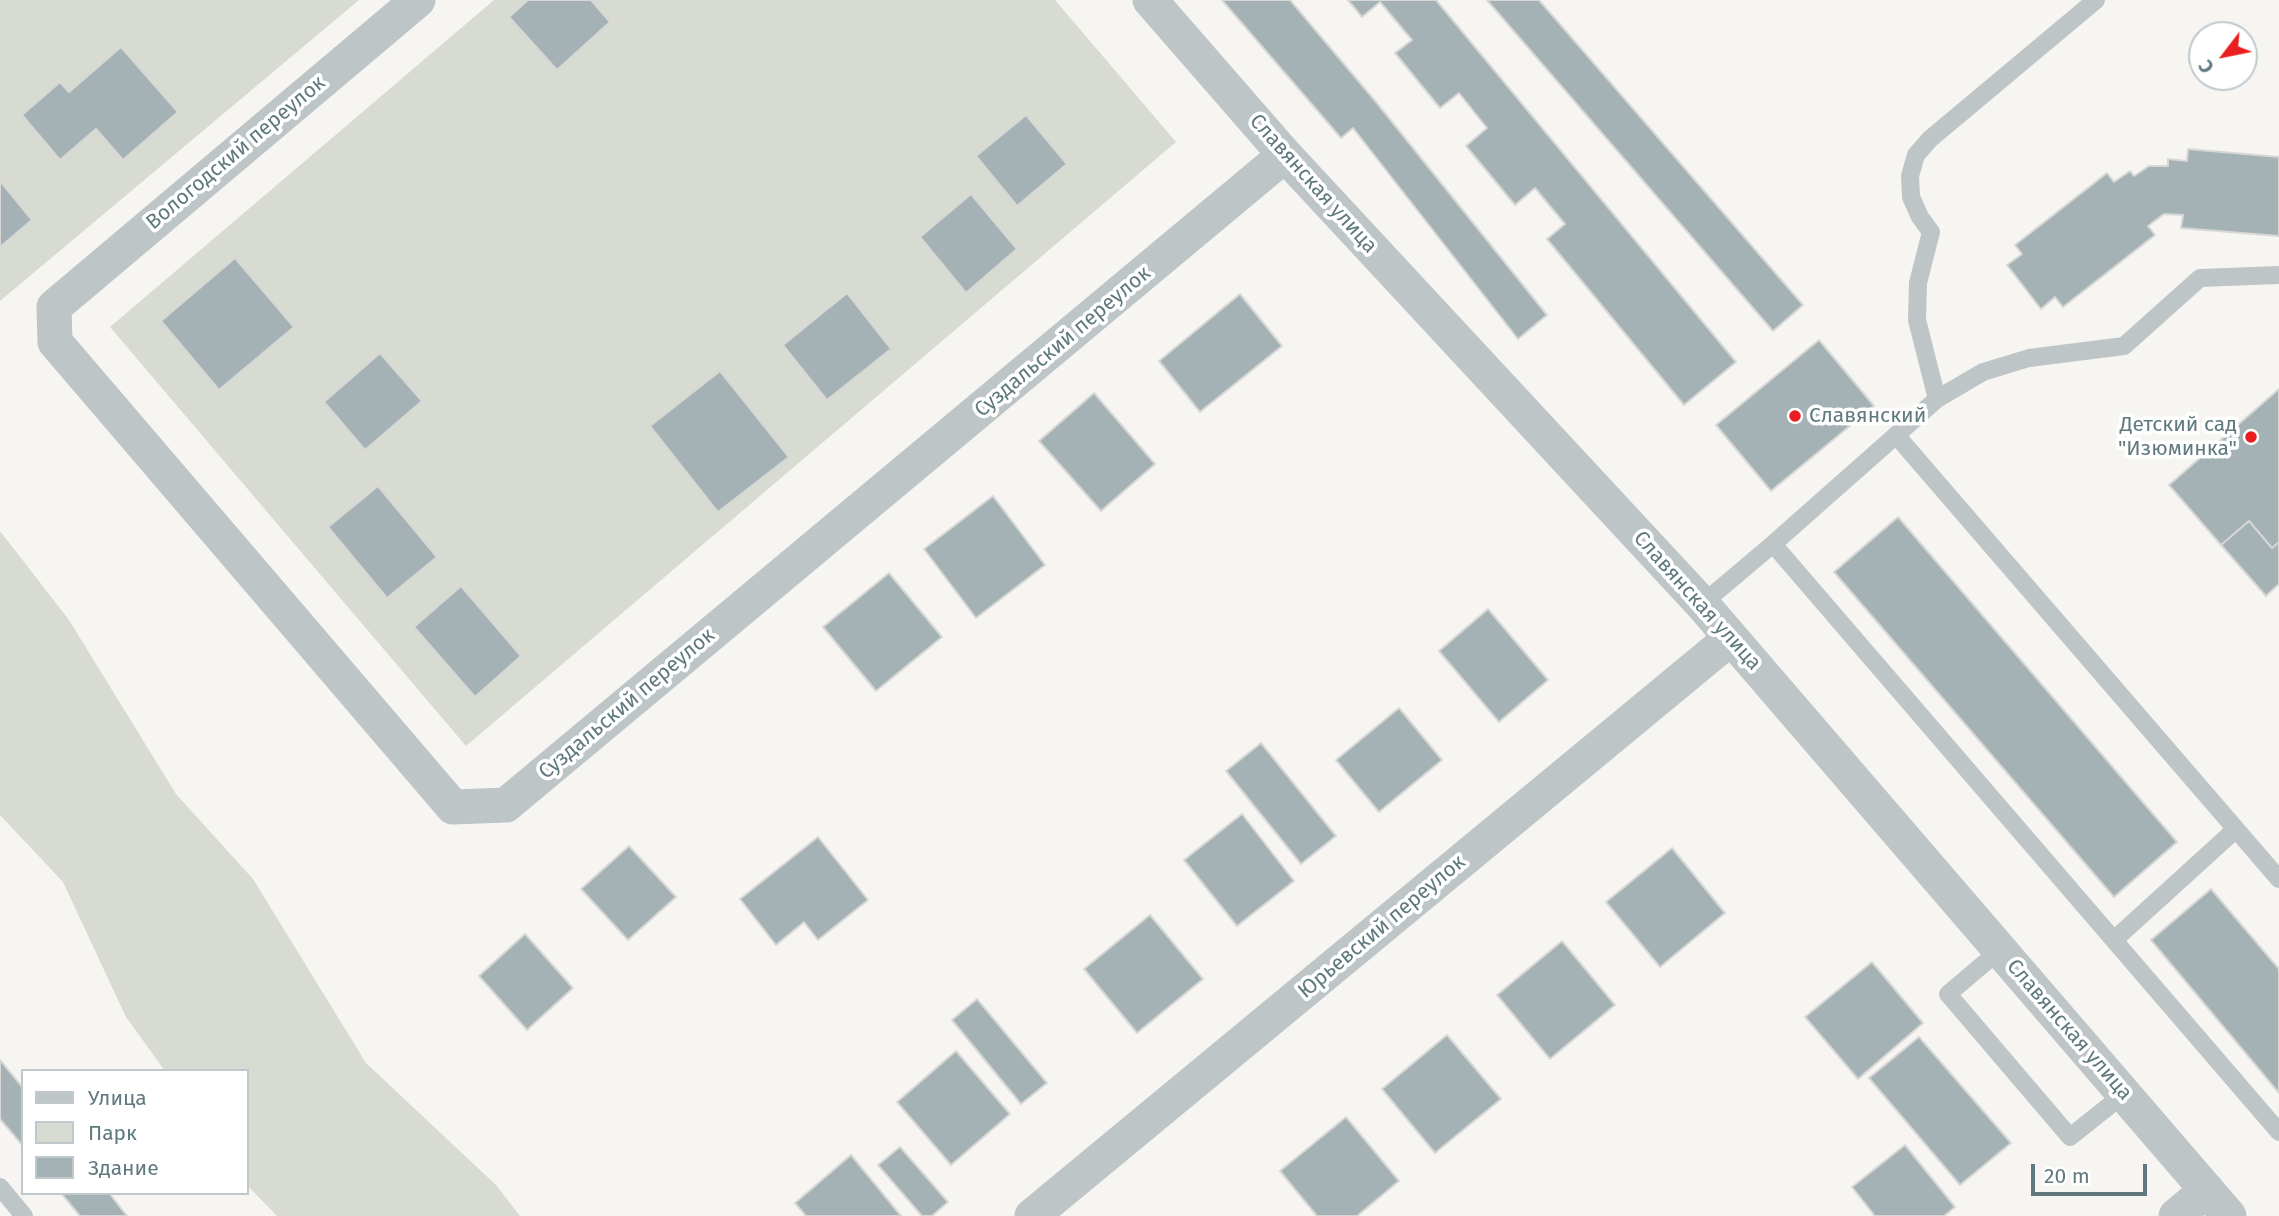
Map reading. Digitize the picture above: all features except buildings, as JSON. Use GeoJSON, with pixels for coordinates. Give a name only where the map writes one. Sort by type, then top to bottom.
{"type":"FeatureCollection","features":[{"type":"Feature","properties":{"kind":"street","name":"Вологодский переулок"},"geometry":{"type":"LineString","coordinates":[[54,307],[418,0]]}},
{"type":"Feature","properties":{"kind":"street","name":"Славянская улица"},"geometry":{"type":"LineString","coordinates":[[1150,0],[1285,155],[1702,604],[2218,1203]]}},
{"type":"Feature","properties":{"kind":"street","name":"Суздальский переулок"},"geometry":{"type":"LineString","coordinates":[[54,307],[55,342],[453,807],[506,805],[1285,155]]}},
{"type":"Feature","properties":{"kind":"street","name":"Юрьевский переулок"},"geometry":{"type":"LineString","coordinates":[[1032,1216],[1731,638]]}},
{"type":"Feature","properties":{"kind":"street"},"geometry":{"type":"LineString","coordinates":[[2176,1216],[2218,1203]]}},
{"type":"Feature","properties":{"kind":"lane"},"geometry":{"type":"LineString","coordinates":[[1937,399],[1917,320],[1918,283],[1931,232],[1911,197],[1910,176],[1916,155],[1930,139],[2096,0]]}},
{"type":"Feature","properties":{"kind":"lane"},"geometry":{"type":"LineString","coordinates":[[1702,604],[1937,399],[1983,372],[2029,358],[2124,346],[2200,278],[2279,275]]}},
{"type":"Feature","properties":{"kind":"lane"},"geometry":{"type":"LineString","coordinates":[[1896,435],[2279,879]]}},
{"type":"Feature","properties":{"kind":"lane"},"geometry":{"type":"LineString","coordinates":[[1773,544],[2279,1132]]}},
{"type":"Feature","properties":{"kind":"lane"},"geometry":{"type":"LineString","coordinates":[[2114,940],[2236,829]]}},
{"type":"Feature","properties":{"kind":"lane"},"geometry":{"type":"LineString","coordinates":[[2000,950],[1948,994],[2070,1137],[2124,1094]]}},
{"type":"Feature","properties":{"kind":"lane"},"geometry":{"type":"LineString","coordinates":[[0,1187],[24,1216]]}},
{"type":"Feature","properties":{"kind":"green space"},"geometry":{"type":"Polygon","coordinates":[[[0,0],[359,0],[0,301],[0,0]]]}},
{"type":"Feature","properties":{"kind":"green space"},"geometry":{"type":"Polygon","coordinates":[[[494,0],[1055,0],[1176,142],[466,746],[110,327],[494,0]]]}},
{"type":"Feature","properties":{"kind":"green space"},"geometry":{"type":"Polygon","coordinates":[[[0,531],[69,620],[176,794],[253,879],[366,1063],[496,1185],[520,1216],[277,1216],[248,1186],[248,1069],[164,1069],[126,1017],[63,882],[0,815],[0,531]]]}},
{"type":"Feature","properties":{"kind":"place","name":"Славянский"},"geometry":{"type":"Point","coordinates":[1795,416]}},
{"type":"Feature","properties":{"kind":"place","name":"Детский сад \"Изюминка\""},"geometry":{"type":"Point","coordinates":[2251,437]}}]}
